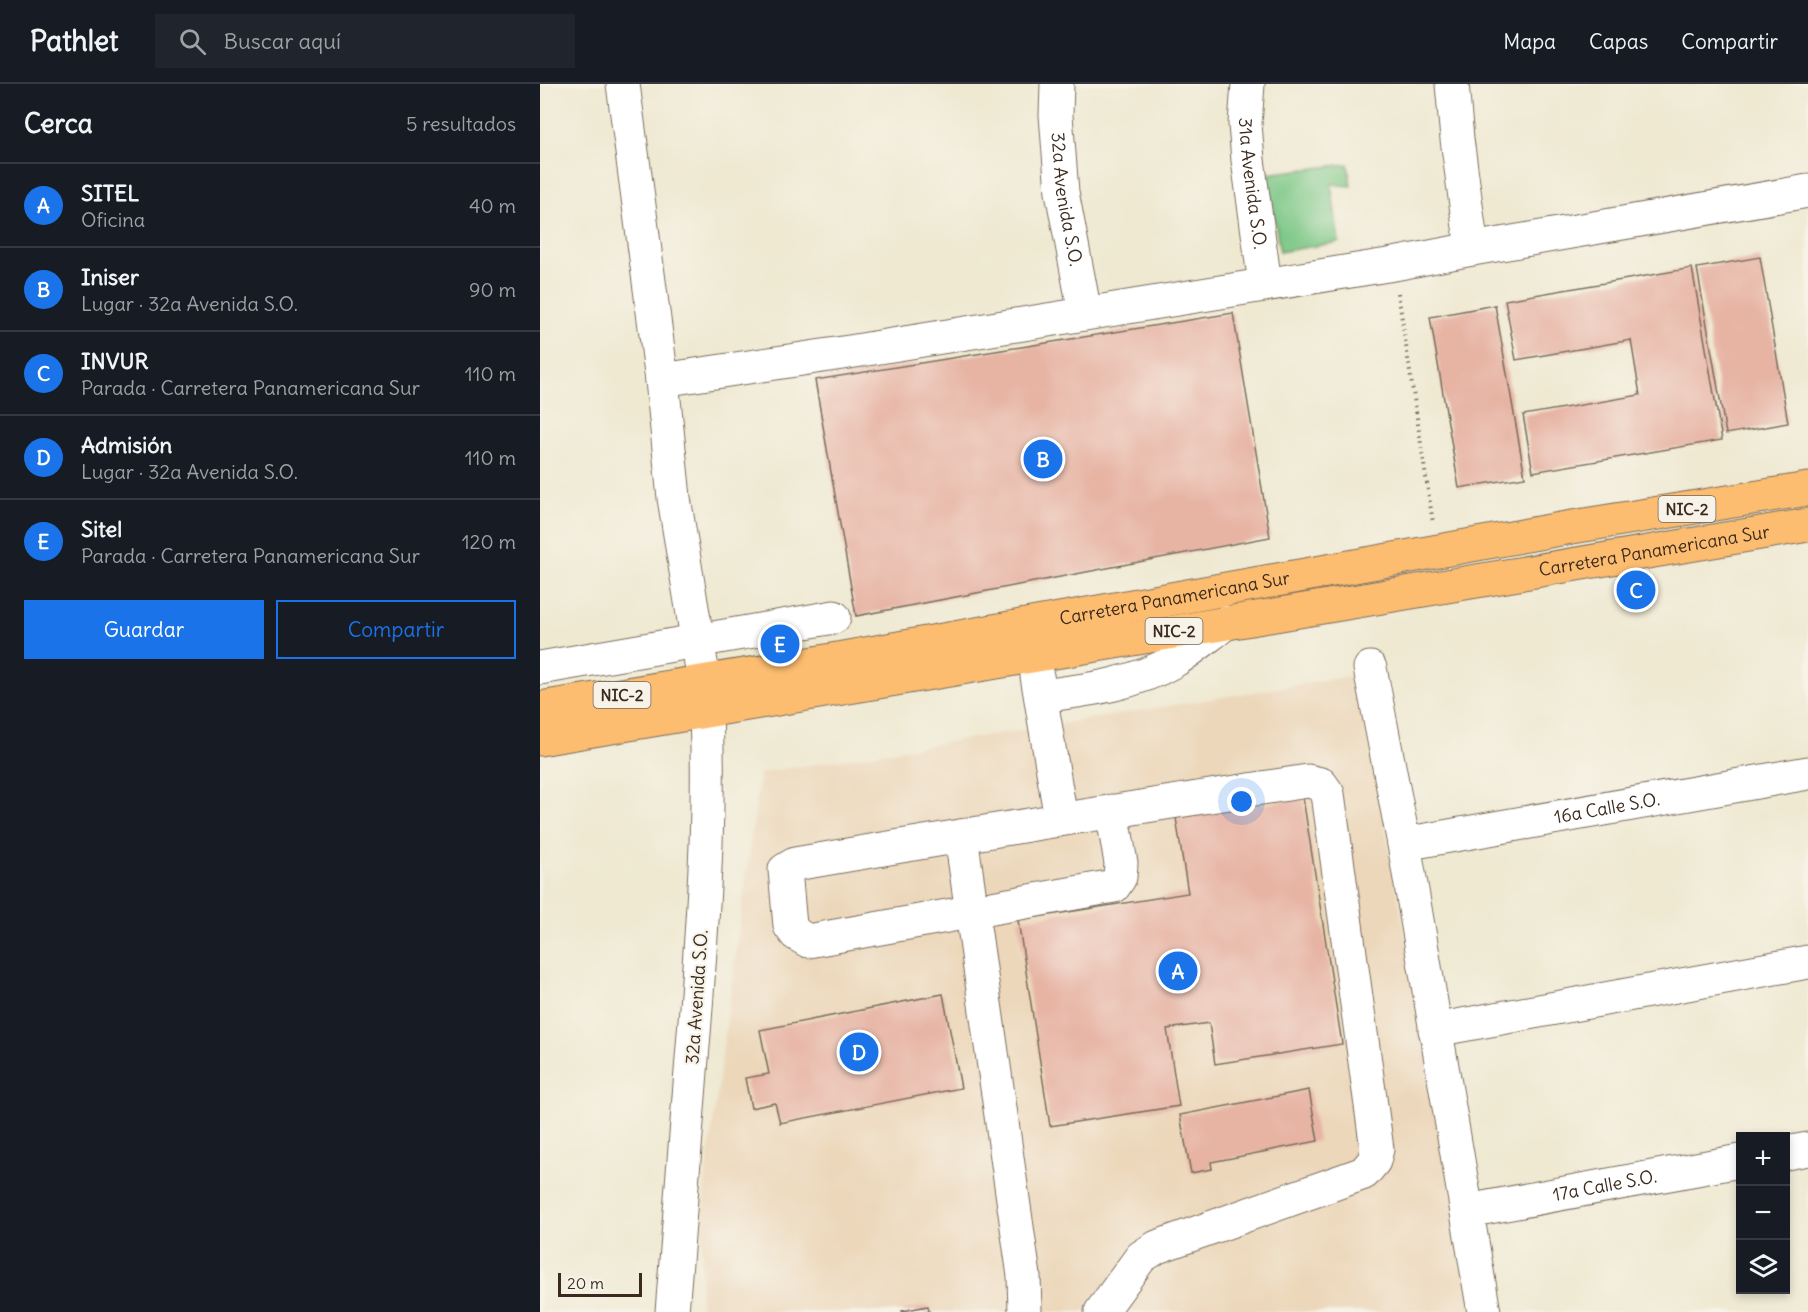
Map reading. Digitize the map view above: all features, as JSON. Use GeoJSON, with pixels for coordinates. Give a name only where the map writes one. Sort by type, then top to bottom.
{"type":"FeatureCollection","features":[{"type":"Feature","properties":{"kind":"highway","name":"Carretera Panamericana Sur"},"geometry":{"type":"LineString","coordinates":[[540,739],[705,696],[787,668],[1437,550],[1808,489]]}},
{"type":"Feature","properties":{"kind":"highway","name":"Carretera Panamericana Sur"},"geometry":{"type":"LineString","coordinates":[[540,708],[705,696],[1034,656],[1808,525]]}},
{"type":"Feature","properties":{"kind":"street","name":"32a Avenida S.O."},"geometry":{"type":"LineString","coordinates":[[623,84],[662,380],[674,498],[705,696],[708,771],[705,892],[672,1312]]}},
{"type":"Feature","properties":{"kind":"street","name":"32a Avenida S.O."},"geometry":{"type":"LineString","coordinates":[[1056,84],[1062,192],[1085,313]]}},
{"type":"Feature","properties":{"kind":"street","name":"31a Avenida S.O."},"geometry":{"type":"LineString","coordinates":[[1248,84],[1245,124],[1264,284]]}},
{"type":"Feature","properties":{"kind":"street"},"geometry":{"type":"LineString","coordinates":[[1452,84],[1472,249]]}},
{"type":"Feature","properties":{"kind":"street"},"geometry":{"type":"LineString","coordinates":[[662,380],[1394,264],[1808,191]]}},
{"type":"Feature","properties":{"kind":"street"},"geometry":{"type":"LineString","coordinates":[[540,668],[834,617]]}},
{"type":"Feature","properties":{"kind":"street"},"geometry":{"type":"LineString","coordinates":[[1041,696],[1097,688],[1137,678],[1174,661],[1227,622]]}},
{"type":"Feature","properties":{"kind":"street"},"geometry":{"type":"LineString","coordinates":[[1029,624],[1061,819]]}},
{"type":"Feature","properties":{"kind":"street"},"geometry":{"type":"LineString","coordinates":[[1370,668],[1404,844],[1484,1312]]}},
{"type":"Feature","properties":{"kind":"street","name":"16a Calle S.O."},"geometry":{"type":"LineString","coordinates":[[1404,844],[1808,773]]}},
{"type":"Feature","properties":{"kind":"street"},"geometry":{"type":"LineString","coordinates":[[1101,1312],[1141,1257],[1157,1247],[1364,1173],[1374,1161],[1377,1149],[1328,794],[1321,784],[1308,781],[1112,811],[1061,819],[795,864],[785,870],[790,926],[796,934],[808,941],[972,912],[1114,886],[1120,877],[1120,863],[1112,811]]}},
{"type":"Feature","properties":{"kind":"street"},"geometry":{"type":"LineString","coordinates":[[961,836],[1024,1276],[1025,1312]]}},
{"type":"Feature","properties":{"kind":"street"},"geometry":{"type":"LineString","coordinates":[[1435,1029],[1808,962]]}},
{"type":"Feature","properties":{"kind":"street"},"geometry":{"type":"LineString","coordinates":[[1790,1152],[1808,1149]]}},
{"type":"Feature","properties":{"kind":"street","name":"17a Calle S.O."},"geometry":{"type":"LineString","coordinates":[[1467,1211],[1736,1162]]}},
{"type":"Feature","properties":{"kind":"path"},"geometry":{"type":"LineString","coordinates":[[1394,264],[1437,550]]}},
{"type":"Feature","properties":{"kind":"shaded area"},"geometry":{"type":"Polygon","coordinates":[[[1357,675],[1475,1312],[700,1312],[704,1191],[760,773],[1357,675]]]}},
{"type":"Feature","properties":{"kind":"green space"},"geometry":{"type":"Polygon","coordinates":[[[1348,164],[1351,186],[1331,184],[1339,242],[1280,252],[1267,174],[1348,164]]]}},
{"type":"Feature","properties":{"kind":"building"},"geometry":{"type":"Polygon","coordinates":[[[1760,257],[1788,423],[1726,434],[1697,268],[1760,257]]]}},
{"type":"Feature","properties":{"kind":"building"},"geometry":{"type":"Polygon","coordinates":[[[1692,268],[1722,440],[1533,472],[1523,415],[1640,395],[1631,340],[1516,360],[1505,300],[1692,268]]]}},
{"type":"Feature","properties":{"kind":"building"},"geometry":{"type":"Polygon","coordinates":[[[1495,305],[1525,477],[1459,488],[1430,317],[1495,305]]]}},
{"type":"Feature","properties":{"kind":"building"},"geometry":{"type":"Polygon","coordinates":[[[1233,313],[1270,537],[856,616],[815,380],[1233,313]]]}},
{"type":"Feature","properties":{"kind":"building"},"geometry":{"type":"Polygon","coordinates":[[[1303,798],[1342,1044],[1215,1064],[1209,1023],[1167,1029],[1179,1106],[1050,1126],[1018,920],[1188,893],[1176,818],[1303,798]]]}},
{"type":"Feature","properties":{"kind":"building"},"geometry":{"type":"Polygon","coordinates":[[[943,994],[961,1088],[780,1123],[775,1103],[751,1108],[745,1078],[769,1074],[760,1030],[943,994]]]}},
{"type":"Feature","properties":{"kind":"building"},"geometry":{"type":"Polygon","coordinates":[[[1309,1090],[1318,1141],[1211,1162],[1212,1169],[1191,1173],[1180,1115],[1309,1090]]]}},
{"type":"Feature","properties":{"kind":"building"},"geometry":{"type":"Polygon","coordinates":[[[928,1306],[929,1312],[902,1311],[928,1306]]]}},
{"type":"Feature","properties":{"kind":"place","name":"Iniser"},"geometry":{"type":"Point","coordinates":[1043,459]}},
{"type":"Feature","properties":{"kind":"place","name":"INVUR"},"geometry":{"type":"Point","coordinates":[1636,590]}},
{"type":"Feature","properties":{"kind":"place","name":"Sitel"},"geometry":{"type":"Point","coordinates":[780,644]}},
{"type":"Feature","properties":{"kind":"place","name":"SITEL"},"geometry":{"type":"Point","coordinates":[1178,971]}},
{"type":"Feature","properties":{"kind":"place","name":"Admisión"},"geometry":{"type":"Point","coordinates":[859,1052]}}]}
